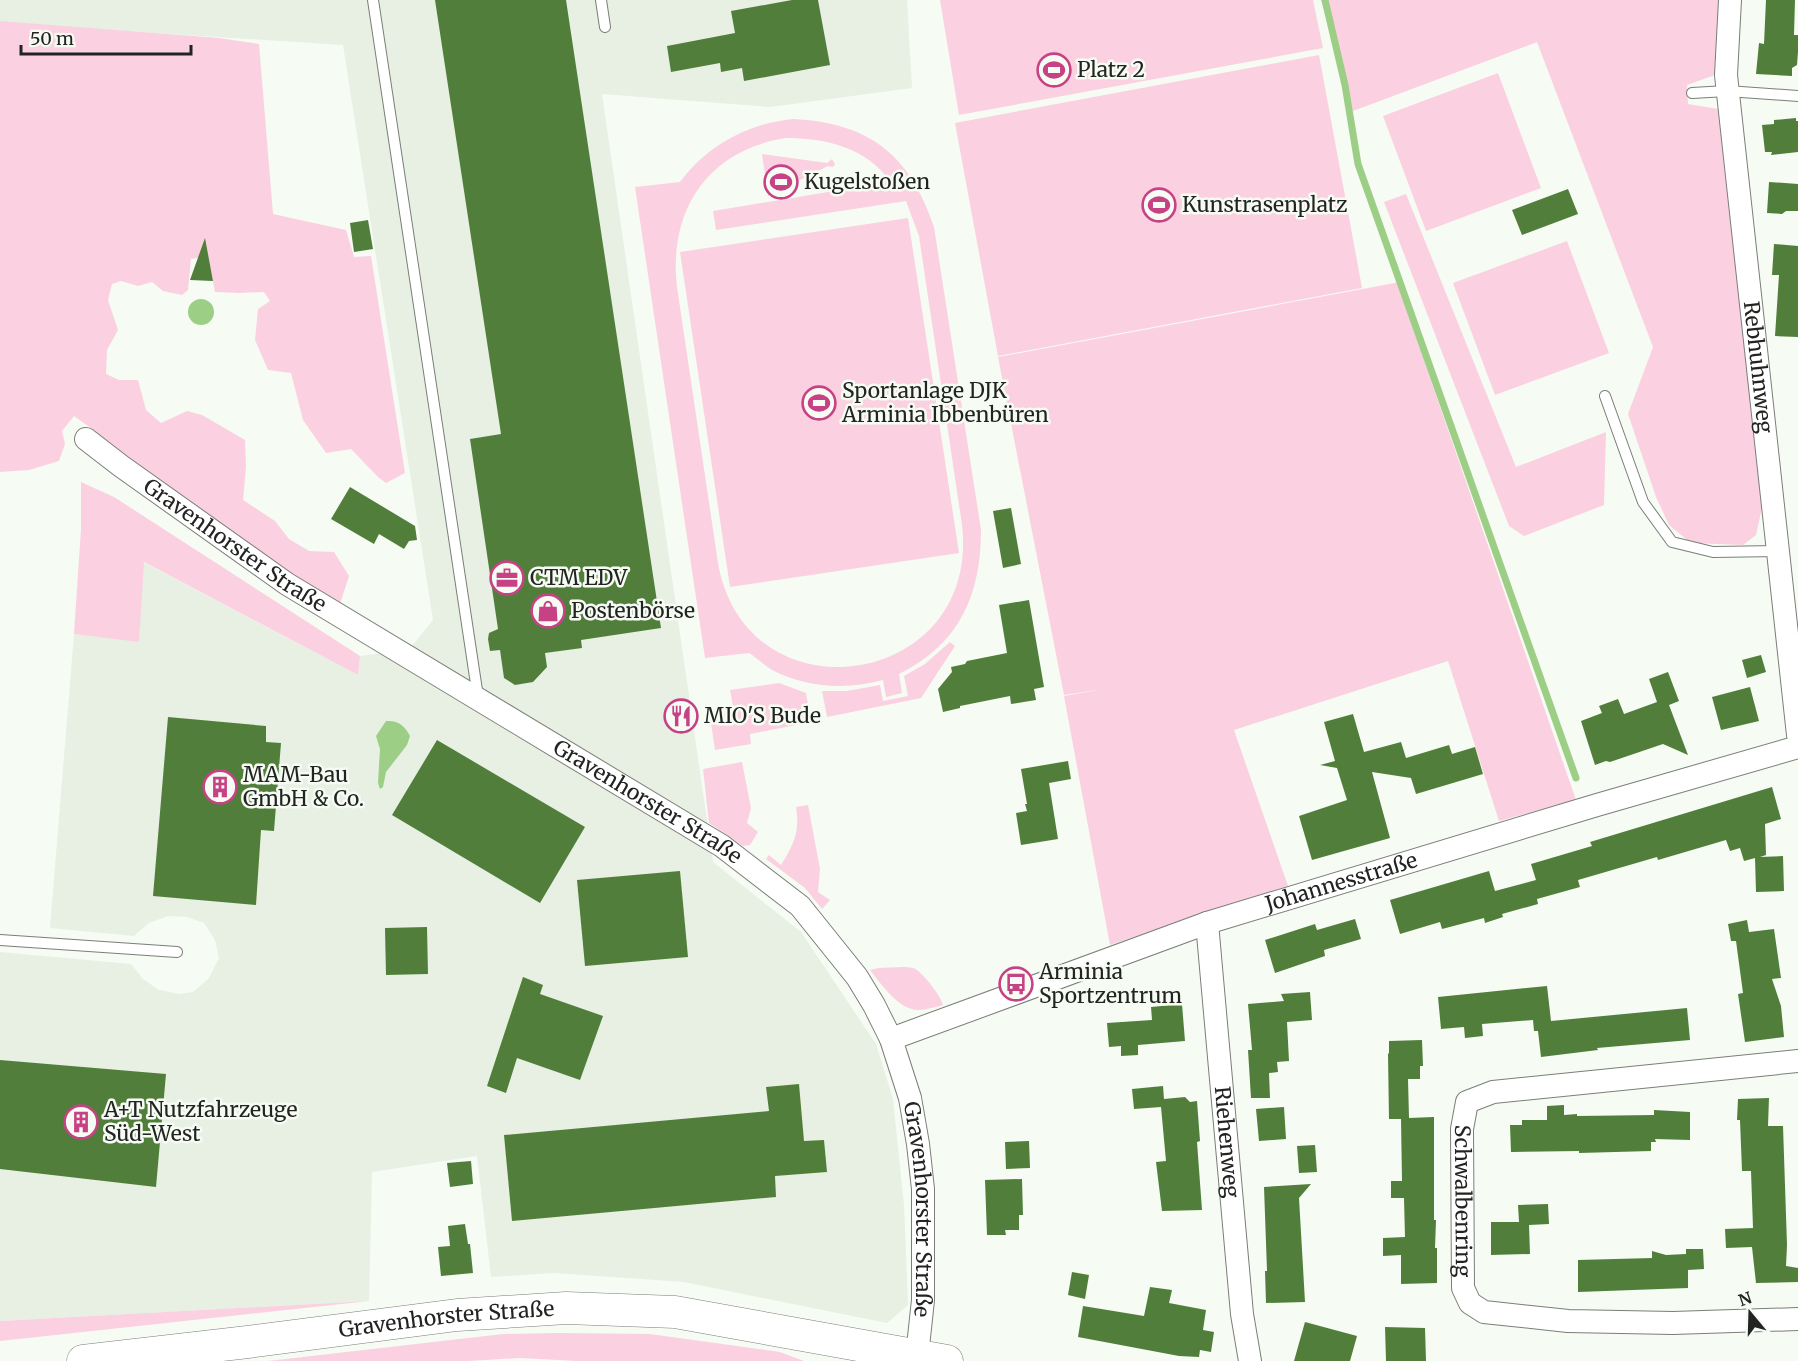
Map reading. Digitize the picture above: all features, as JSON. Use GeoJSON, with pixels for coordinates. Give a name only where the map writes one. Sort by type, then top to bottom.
{"type":"FeatureCollection","features":[{"type":"Feature","properties":{"kind":"main road","name":"Gravenhorster Straße"},"geometry":{"type":"LineString","coordinates":[[83,1361],[457,1314],[566,1308],[675,1312],[947,1361]]}},
{"type":"Feature","properties":{"kind":"street","name":"Rebhuhnweg"},"geometry":{"type":"LineString","coordinates":[[1730,0],[1726,75],[1798,735]]}},
{"type":"Feature","properties":{"kind":"street","name":"Gravenhorster Straße"},"geometry":{"type":"LineString","coordinates":[[86,439],[287,584],[722,846],[800,906],[857,977],[874,1005],[891,1039],[910,1098],[923,1189],[923,1300],[917,1356]]}},
{"type":"Feature","properties":{"kind":"street","name":"Johannesstraße"},"geometry":{"type":"LineString","coordinates":[[891,1039],[1207,923],[1798,747]]}},
{"type":"Feature","properties":{"kind":"street","name":"Riehenweg"},"geometry":{"type":"LineString","coordinates":[[1207,923],[1240,1302],[1250,1361]]}},
{"type":"Feature","properties":{"kind":"street","name":"Schwalbenring"},"geometry":{"type":"LineString","coordinates":[[1798,1061],[1493,1092],[1467,1102],[1462,1129],[1463,1288],[1470,1303],[1484,1312],[1568,1321],[1673,1323],[1798,1319]]}},
{"type":"Feature","properties":{"kind":"lane"},"geometry":{"type":"LineString","coordinates":[[373,0],[478,700]]}},
{"type":"Feature","properties":{"kind":"lane"},"geometry":{"type":"LineString","coordinates":[[601,0],[605,27]]}},
{"type":"Feature","properties":{"kind":"lane"},"geometry":{"type":"LineString","coordinates":[[1692,93],[1728,91],[1798,96]]}},
{"type":"Feature","properties":{"kind":"lane"},"geometry":{"type":"LineString","coordinates":[[1605,396],[1643,502],[1672,542],[1713,552],[1778,551]]}},
{"type":"Feature","properties":{"kind":"lane"},"geometry":{"type":"LineString","coordinates":[[0,940],[177,952]]}},
{"type":"Feature","properties":{"kind":"shaded area"},"geometry":{"type":"Polygon","coordinates":[[[0,0],[907,0],[912,88],[770,107],[602,94],[713,862],[801,932],[876,1044],[893,1099],[904,1205],[908,1305],[887,1323],[684,1282],[554,1273],[491,1277],[477,1156],[372,1172],[369,1301],[0,1321],[0,952],[131,964],[143,979],[159,990],[179,994],[193,992],[209,978],[219,958],[215,940],[204,923],[187,917],[168,916],[149,923],[134,936],[50,928],[74,634],[139,641],[143,562],[358,675],[360,656],[409,650],[433,620],[343,45],[0,23],[0,0]]]}},
{"type":"Feature","properties":{"kind":"shaded area","name":"Platz 2"},"geometry":{"type":"Polygon","coordinates":[[[940,0],[1313,0],[1323,48],[959,115],[940,0]]]}},
{"type":"Feature","properties":{"kind":"shaded area"},"geometry":{"type":"Polygon","coordinates":[[[1321,0],[1720,0],[1715,75],[1687,85],[1688,104],[1718,109],[1765,494],[1756,535],[1743,545],[1691,543],[1669,525],[1656,497],[1628,414],[1653,347],[1537,42],[1353,111],[1321,0]]]}},
{"type":"Feature","properties":{"kind":"shaded area"},"geometry":{"type":"Polygon","coordinates":[[[0,21],[219,38],[259,44],[273,214],[346,230],[354,257],[371,256],[405,473],[386,483],[351,449],[326,453],[303,420],[291,373],[268,370],[255,340],[258,309],[270,301],[264,292],[215,292],[208,256],[191,259],[188,290],[182,295],[163,291],[152,282],[138,286],[121,281],[112,284],[108,300],[118,330],[107,350],[106,374],[119,380],[138,380],[146,410],[161,423],[187,411],[202,415],[245,440],[246,467],[243,500],[275,521],[289,539],[309,551],[334,552],[349,576],[340,604],[292,581],[140,474],[95,431],[74,416],[62,431],[65,444],[59,461],[29,470],[0,472],[0,21]]]}},
{"type":"Feature","properties":{"kind":"shaded area","name":"Kunstrasenplatz"},"geometry":{"type":"Polygon","coordinates":[[[1319,55],[1362,288],[998,356],[955,123],[1319,55]]]}},
{"type":"Feature","properties":{"kind":"shaded area"},"geometry":{"type":"Polygon","coordinates":[[[1498,73],[1541,188],[1426,231],[1383,116],[1498,73]]]}},
{"type":"Feature","properties":{"kind":"shaded area"},"geometry":{"type":"Polygon","coordinates":[[[793,119],[820,122],[844,127],[865,136],[899,162],[913,180],[934,227],[981,530],[980,553],[971,596],[952,632],[938,648],[899,674],[902,693],[886,697],[883,680],[841,686],[813,684],[772,670],[749,653],[705,658],[635,187],[680,182],[703,157],[730,138],[744,131],[793,119]],[[786,138],[759,145],[735,156],[715,170],[699,188],[687,209],[679,233],[676,259],[677,287],[718,563],[737,614],[771,648],[813,665],[858,666],[901,651],[936,623],[958,580],[962,525],[919,236],[906,201],[716,230],[713,211],[852,188],[859,179],[885,175],[864,157],[840,146],[827,142],[786,138]]]}},
{"type":"Feature","properties":{"kind":"shaded area","name":"Kugelstoßen"},"geometry":{"type":"Polygon","coordinates":[[[762,154],[827,163],[832,159],[835,164],[833,167],[828,166],[768,196],[762,154]]]}},
{"type":"Feature","properties":{"kind":"shaded area"},"geometry":{"type":"Polygon","coordinates":[[[1406,194],[1516,467],[1606,432],[1604,505],[1524,536],[1509,526],[1384,202],[1406,194]]]}},
{"type":"Feature","properties":{"kind":"shaded area","name":"Sportanlage DJK Arminia Ibbenbüren"},"geometry":{"type":"Polygon","coordinates":[[[908,218],[959,553],[730,587],[680,252],[908,218]]]}},
{"type":"Feature","properties":{"kind":"shaded area"},"geometry":{"type":"Polygon","coordinates":[[[1567,241],[1609,353],[1495,395],[1453,283],[1567,241]]]}},
{"type":"Feature","properties":{"kind":"shaded area"},"geometry":{"type":"Polygon","coordinates":[[[1400,282],[1408,314],[1576,800],[1499,821],[1448,661],[1234,730],[1288,886],[1110,945],[1064,696],[1103,689],[1064,695],[998,357],[1400,282]]]}},
{"type":"Feature","properties":{"kind":"shaded area"},"geometry":{"type":"Polygon","coordinates":[[[201,299],[210,303],[214,312],[210,321],[201,325],[192,321],[188,312],[192,303],[201,299]]]}},
{"type":"Feature","properties":{"kind":"shaded area"},"geometry":{"type":"Polygon","coordinates":[[[81,482],[114,497],[360,656],[358,675],[144,562],[139,642],[74,634],[81,529],[81,482]]]}},
{"type":"Feature","properties":{"kind":"shaded area"},"geometry":{"type":"Polygon","coordinates":[[[950,642],[955,646],[921,698],[827,717],[822,691],[847,691],[880,685],[883,701],[908,696],[904,676],[925,664],[950,642]]]}},
{"type":"Feature","properties":{"kind":"shaded area"},"geometry":{"type":"Polygon","coordinates":[[[779,683],[806,693],[811,722],[750,734],[751,744],[715,750],[710,716],[734,712],[730,690],[779,683]]]}},
{"type":"Feature","properties":{"kind":"shaded area"},"geometry":{"type":"Polygon","coordinates":[[[386,721],[401,724],[410,736],[407,745],[386,772],[383,787],[380,789],[378,783],[380,749],[376,736],[386,721]]]}},
{"type":"Feature","properties":{"kind":"shaded area"},"geometry":{"type":"Polygon","coordinates":[[[742,762],[751,808],[747,823],[758,832],[750,845],[743,846],[709,823],[703,769],[742,762]]]}},
{"type":"Feature","properties":{"kind":"shaded area"},"geometry":{"type":"Polygon","coordinates":[[[808,805],[820,869],[818,892],[830,900],[822,909],[805,888],[766,859],[769,855],[781,865],[795,837],[796,807],[808,805]]]}},
{"type":"Feature","properties":{"kind":"shaded area"},"geometry":{"type":"Polygon","coordinates":[[[905,967],[917,970],[931,984],[943,1005],[918,1010],[904,1006],[891,995],[870,970],[905,967]]]}},
{"type":"Feature","properties":{"kind":"shaded area"},"geometry":{"type":"Polygon","coordinates":[[[369,1301],[0,1341],[0,1321],[369,1301]]]}},
{"type":"Feature","properties":{"kind":"shaded area"},"geometry":{"type":"Polygon","coordinates":[[[503,1334],[650,1334],[780,1352],[804,1361],[576,1361],[520,1358],[468,1361],[268,1361],[503,1334]]]}},
{"type":"Feature","properties":{"kind":"building"},"geometry":{"type":"Polygon","coordinates":[[[435,0],[566,0],[661,628],[581,640],[582,648],[545,653],[547,667],[533,682],[515,685],[504,678],[500,650],[490,651],[488,639],[489,633],[498,629],[470,439],[501,434],[435,0]]]}},
{"type":"Feature","properties":{"kind":"building"},"geometry":{"type":"Polygon","coordinates":[[[792,0],[818,0],[830,65],[744,81],[742,68],[721,72],[720,63],[671,72],[667,46],[735,33],[731,11],[792,0]]]}},
{"type":"Feature","properties":{"kind":"building"},"geometry":{"type":"Polygon","coordinates":[[[1766,0],[1795,0],[1794,35],[1798,35],[1798,52],[1797,65],[1792,68],[1792,76],[1756,74],[1759,43],[1764,44],[1766,0]]]}},
{"type":"Feature","properties":{"kind":"building"},"geometry":{"type":"Polygon","coordinates":[[[1796,118],[1798,121],[1798,152],[1771,155],[1772,152],[1765,152],[1762,125],[1774,124],[1774,120],[1796,118]]]}},
{"type":"Feature","properties":{"kind":"building"},"geometry":{"type":"Polygon","coordinates":[[[1769,182],[1798,184],[1798,211],[1786,211],[1782,214],[1767,213],[1769,182]]]}},
{"type":"Feature","properties":{"kind":"building"},"geometry":{"type":"Polygon","coordinates":[[[1568,189],[1578,214],[1522,235],[1512,210],[1568,189]]]}},
{"type":"Feature","properties":{"kind":"building"},"geometry":{"type":"Polygon","coordinates":[[[368,220],[373,249],[354,252],[350,223],[368,220]]]}},
{"type":"Feature","properties":{"kind":"building"},"geometry":{"type":"Polygon","coordinates":[[[205,238],[213,281],[190,280],[205,238]]]}},
{"type":"Feature","properties":{"kind":"building"},"geometry":{"type":"Polygon","coordinates":[[[1774,244],[1798,246],[1798,337],[1775,336],[1779,275],[1772,275],[1774,244]]]}},
{"type":"Feature","properties":{"kind":"building"},"geometry":{"type":"Polygon","coordinates":[[[350,487],[415,526],[417,540],[409,541],[404,549],[379,534],[374,544],[331,519],[350,487]]]}},
{"type":"Feature","properties":{"kind":"building"},"geometry":{"type":"Polygon","coordinates":[[[1011,508],[1021,564],[1003,568],[993,511],[1011,508]]]}},
{"type":"Feature","properties":{"kind":"building"},"geometry":{"type":"Polygon","coordinates":[[[1029,600],[1044,687],[1034,689],[1036,700],[1011,704],[1010,696],[960,706],[960,708],[943,712],[938,689],[952,672],[951,667],[965,664],[967,661],[1007,653],[999,605],[1029,600]]]}},
{"type":"Feature","properties":{"kind":"building"},"geometry":{"type":"Polygon","coordinates":[[[1761,655],[1766,672],[1747,678],[1742,660],[1761,655]]]}},
{"type":"Feature","properties":{"kind":"building"},"geometry":{"type":"Polygon","coordinates":[[[1668,672],[1679,701],[1669,705],[1688,755],[1663,744],[1595,765],[1581,721],[1602,713],[1599,706],[1618,699],[1624,714],[1657,702],[1649,679],[1668,672]]]}},
{"type":"Feature","properties":{"kind":"building"},"geometry":{"type":"Polygon","coordinates":[[[1750,687],[1759,721],[1721,730],[1712,697],[1750,687]]]}},
{"type":"Feature","properties":{"kind":"building"},"geometry":{"type":"Polygon","coordinates":[[[1353,714],[1364,752],[1401,742],[1406,758],[1449,745],[1452,754],[1475,747],[1483,774],[1416,794],[1411,778],[1372,772],[1390,838],[1312,860],[1299,816],[1347,800],[1337,768],[1320,765],[1335,761],[1324,722],[1353,714]]]}},
{"type":"Feature","properties":{"kind":"building","name":"MAM-Bau GmbH & Co."},"geometry":{"type":"Polygon","coordinates":[[[168,717],[266,726],[266,742],[281,743],[274,831],[261,830],[256,905],[153,896],[168,717]]]}},
{"type":"Feature","properties":{"kind":"building"},"geometry":{"type":"Polygon","coordinates":[[[437,740],[585,827],[540,903],[392,815],[437,740]]]}},
{"type":"Feature","properties":{"kind":"building"},"geometry":{"type":"Polygon","coordinates":[[[1068,761],[1071,779],[1049,783],[1058,839],[1021,845],[1016,813],[1027,811],[1025,804],[1027,804],[1021,769],[1068,761]]]}},
{"type":"Feature","properties":{"kind":"building"},"geometry":{"type":"Polygon","coordinates":[[[1772,787],[1781,819],[1765,824],[1766,855],[1760,857],[1783,856],[1784,891],[1756,892],[1755,858],[1744,861],[1740,848],[1730,851],[1726,840],[1578,880],[1580,887],[1537,899],[1538,904],[1502,914],[1503,917],[1485,923],[1484,918],[1442,929],[1440,922],[1400,934],[1390,900],[1489,871],[1495,891],[1536,880],[1531,864],[1592,846],[1590,842],[1772,787]]]}},
{"type":"Feature","properties":{"kind":"building"},"geometry":{"type":"Polygon","coordinates":[[[680,871],[688,957],[585,966],[577,880],[680,871]]]}},
{"type":"Feature","properties":{"kind":"building"},"geometry":{"type":"Polygon","coordinates":[[[1355,919],[1361,939],[1324,950],[1325,956],[1275,973],[1265,940],[1315,924],[1317,930],[1355,919]]]}},
{"type":"Feature","properties":{"kind":"building"},"geometry":{"type":"Polygon","coordinates":[[[1747,920],[1749,932],[1774,929],[1781,978],[1772,979],[1781,1006],[1784,1037],[1745,1042],[1738,994],[1743,993],[1736,941],[1731,941],[1728,924],[1747,920]]]}},
{"type":"Feature","properties":{"kind":"building"},"geometry":{"type":"Polygon","coordinates":[[[427,927],[428,974],[386,975],[385,928],[427,927]]]}},
{"type":"Feature","properties":{"kind":"building"},"geometry":{"type":"Polygon","coordinates":[[[523,977],[543,985],[540,994],[603,1016],[580,1080],[517,1058],[506,1093],[487,1086],[523,977]]]}},
{"type":"Feature","properties":{"kind":"building"},"geometry":{"type":"Polygon","coordinates":[[[1547,986],[1551,1021],[1687,1008],[1690,1040],[1597,1048],[1598,1050],[1541,1057],[1538,1031],[1534,1031],[1533,1020],[1482,1024],[1483,1036],[1465,1038],[1464,1027],[1441,1029],[1438,997],[1547,986]]]}},
{"type":"Feature","properties":{"kind":"building"},"geometry":{"type":"Polygon","coordinates":[[[1310,992],[1312,1020],[1287,1022],[1289,1061],[1277,1062],[1278,1072],[1269,1073],[1270,1098],[1251,1098],[1248,1050],[1252,1050],[1248,1004],[1284,1001],[1281,994],[1310,992]]]}},
{"type":"Feature","properties":{"kind":"building"},"geometry":{"type":"Polygon","coordinates":[[[1182,1004],[1185,1041],[1138,1045],[1138,1055],[1121,1056],[1121,1046],[1109,1047],[1107,1023],[1152,1020],[1151,1007],[1182,1004]]]}},
{"type":"Feature","properties":{"kind":"building"},"geometry":{"type":"Polygon","coordinates":[[[1422,1040],[1423,1066],[1420,1066],[1420,1079],[1408,1079],[1409,1118],[1434,1117],[1434,1220],[1436,1220],[1437,1283],[1401,1284],[1401,1255],[1383,1256],[1383,1238],[1405,1237],[1404,1198],[1391,1198],[1391,1181],[1402,1181],[1401,1119],[1389,1119],[1389,1041],[1422,1040]]]}},
{"type":"Feature","properties":{"kind":"building","name":"A+T Nutzfahrzeuge Süd-West"},"geometry":{"type":"Polygon","coordinates":[[[0,1060],[166,1074],[156,1187],[0,1169],[0,1060]]]}},
{"type":"Feature","properties":{"kind":"building"},"geometry":{"type":"Polygon","coordinates":[[[799,1084],[804,1141],[824,1140],[827,1172],[775,1176],[776,1197],[512,1221],[504,1135],[769,1111],[766,1087],[799,1084]]]}},
{"type":"Feature","properties":{"kind":"building"},"geometry":{"type":"Polygon","coordinates":[[[1163,1086],[1164,1099],[1185,1097],[1190,1102],[1197,1101],[1200,1141],[1197,1142],[1202,1210],[1162,1211],[1156,1162],[1166,1161],[1161,1107],[1134,1109],[1132,1089],[1163,1086]]]}},
{"type":"Feature","properties":{"kind":"building"},"geometry":{"type":"Polygon","coordinates":[[[1769,1098],[1768,1126],[1783,1126],[1786,1266],[1798,1268],[1798,1282],[1756,1283],[1752,1247],[1726,1248],[1725,1229],[1753,1228],[1751,1171],[1742,1171],[1740,1120],[1737,1120],[1738,1099],[1769,1098]]]}},
{"type":"Feature","properties":{"kind":"building"},"geometry":{"type":"Polygon","coordinates":[[[1564,1105],[1564,1115],[1577,1114],[1577,1116],[1654,1115],[1654,1110],[1690,1112],[1690,1140],[1655,1139],[1656,1142],[1651,1142],[1651,1151],[1511,1152],[1510,1125],[1522,1125],[1522,1120],[1547,1120],[1547,1106],[1564,1105]]]}},
{"type":"Feature","properties":{"kind":"building"},"geometry":{"type":"Polygon","coordinates":[[[1284,1107],[1286,1139],[1259,1141],[1256,1109],[1284,1107]]]}},
{"type":"Feature","properties":{"kind":"building"},"geometry":{"type":"Polygon","coordinates":[[[1029,1141],[1030,1168],[1006,1169],[1005,1142],[1029,1141]]]}},
{"type":"Feature","properties":{"kind":"building"},"geometry":{"type":"Polygon","coordinates":[[[1315,1145],[1317,1172],[1299,1173],[1297,1146],[1315,1145]]]}},
{"type":"Feature","properties":{"kind":"building"},"geometry":{"type":"Polygon","coordinates":[[[471,1161],[473,1184],[450,1187],[447,1163],[471,1161]]]}},
{"type":"Feature","properties":{"kind":"building"},"geometry":{"type":"Polygon","coordinates":[[[1022,1179],[1023,1215],[1019,1215],[1019,1230],[1005,1230],[1006,1235],[987,1235],[985,1180],[1022,1179]]]}},
{"type":"Feature","properties":{"kind":"building"},"geometry":{"type":"Polygon","coordinates":[[[1311,1184],[1299,1198],[1305,1302],[1266,1303],[1264,1187],[1311,1184]]]}},
{"type":"Feature","properties":{"kind":"building"},"geometry":{"type":"Polygon","coordinates":[[[1548,1204],[1549,1224],[1529,1225],[1530,1254],[1491,1255],[1491,1222],[1519,1222],[1518,1205],[1548,1204]]]}},
{"type":"Feature","properties":{"kind":"building"},"geometry":{"type":"Polygon","coordinates":[[[465,1224],[473,1273],[441,1276],[438,1247],[450,1246],[448,1226],[465,1224]]]}},
{"type":"Feature","properties":{"kind":"building"},"geometry":{"type":"Polygon","coordinates":[[[1686,1249],[1703,1249],[1704,1269],[1688,1270],[1688,1288],[1578,1292],[1578,1260],[1652,1258],[1652,1251],[1666,1255],[1686,1254],[1686,1249]]]}},
{"type":"Feature","properties":{"kind":"building"},"geometry":{"type":"Polygon","coordinates":[[[1072,1272],[1089,1275],[1085,1299],[1068,1295],[1072,1272]]]}},
{"type":"Feature","properties":{"kind":"building"},"geometry":{"type":"Polygon","coordinates":[[[1150,1287],[1172,1290],[1169,1303],[1206,1310],[1203,1330],[1214,1332],[1211,1352],[1200,1350],[1199,1357],[1179,1356],[1078,1337],[1083,1306],[1144,1316],[1150,1287]]]}},
{"type":"Feature","properties":{"kind":"building"},"geometry":{"type":"Polygon","coordinates":[[[1305,1322],[1357,1336],[1350,1361],[1294,1361],[1305,1322]]]}},
{"type":"Feature","properties":{"kind":"building"},"geometry":{"type":"Polygon","coordinates":[[[1385,1327],[1425,1328],[1426,1361],[1386,1361],[1385,1327]]]}},
{"type":"Feature","properties":{"kind":"waterway"},"geometry":{"type":"LineString","coordinates":[[1325,0],[1345,85],[1358,164],[1576,778]]}},
{"type":"Feature","properties":{"kind":"place","name":"Platz 2"},"geometry":{"type":"Point","coordinates":[1054,70]}},
{"type":"Feature","properties":{"kind":"place","name":"Kugelstoßen"},"geometry":{"type":"Point","coordinates":[781,182]}},
{"type":"Feature","properties":{"kind":"place","name":"Kunstrasenplatz"},"geometry":{"type":"Point","coordinates":[1159,205]}},
{"type":"Feature","properties":{"kind":"place","name":"Sportanlage DJK Arminia Ibbenbüren"},"geometry":{"type":"Point","coordinates":[819,403]}},
{"type":"Feature","properties":{"kind":"place","name":"CTM EDV"},"geometry":{"type":"Point","coordinates":[507,578]}},
{"type":"Feature","properties":{"kind":"place","name":"Postenbörse"},"geometry":{"type":"Point","coordinates":[548,611]}},
{"type":"Feature","properties":{"kind":"place","name":"MIO'S Bude"},"geometry":{"type":"Point","coordinates":[681,716]}},
{"type":"Feature","properties":{"kind":"place","name":"MAM-Bau GmbH & Co."},"geometry":{"type":"Point","coordinates":[220,787]}},
{"type":"Feature","properties":{"kind":"place","name":"Arminia Sportzentrum"},"geometry":{"type":"Point","coordinates":[1016,984]}},
{"type":"Feature","properties":{"kind":"place","name":"A+T Nutzfahrzeuge Süd-West"},"geometry":{"type":"Point","coordinates":[81,1122]}}]}
